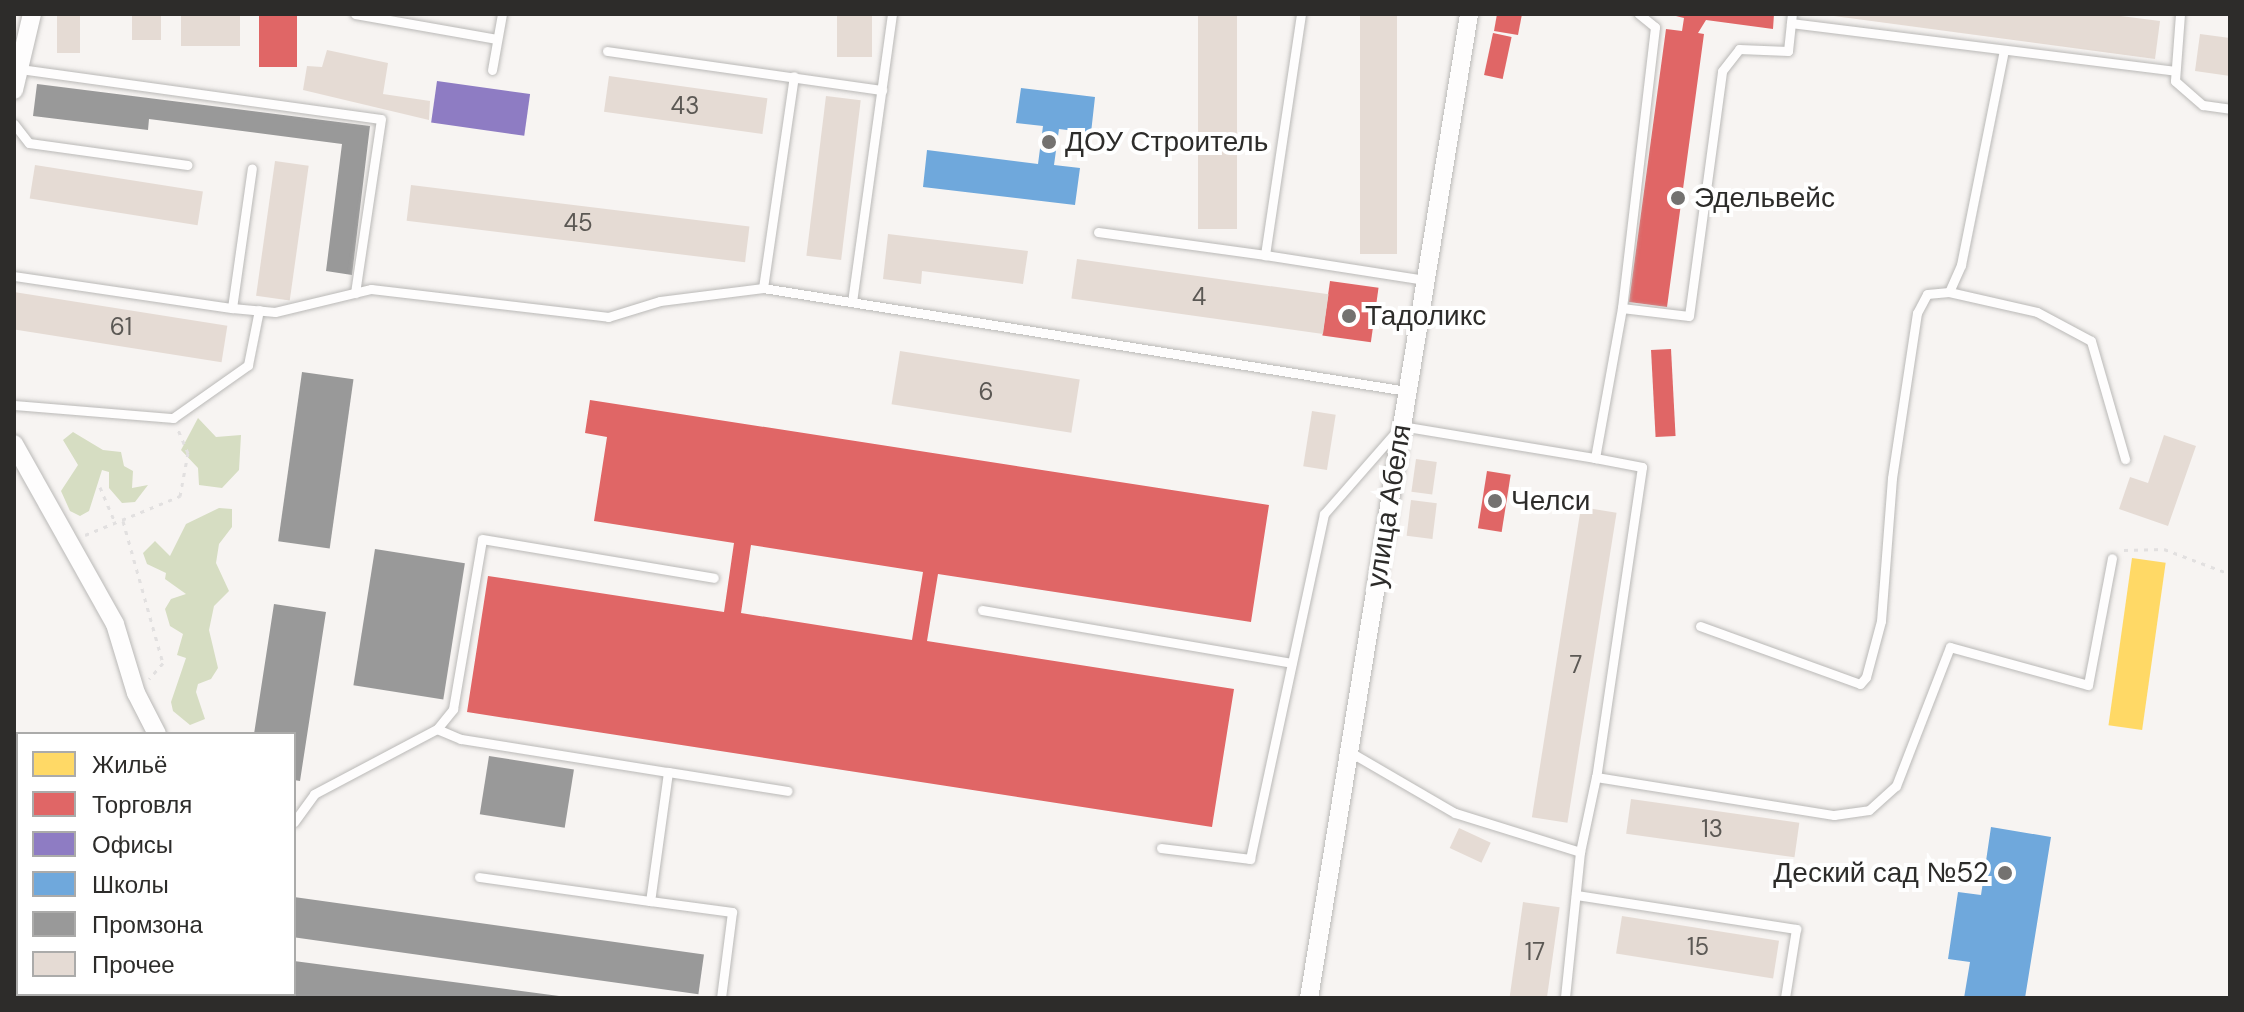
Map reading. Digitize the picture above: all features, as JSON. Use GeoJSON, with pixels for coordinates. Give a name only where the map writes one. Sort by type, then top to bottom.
{"type":"FeatureCollection","features":[{"type":"Feature","properties":{"kind":"street"},"geometry":{"type":"LineString","coordinates":[[14,90],[32,14]]}},
{"type":"Feature","properties":{"kind":"street","name":"улица Абеля"},"geometry":{"type":"LineString","coordinates":[[1309,998],[1469,14]]}},
{"type":"Feature","properties":{"kind":"street"},"geometry":{"type":"LineString","coordinates":[[14,444],[115,624],[151,732]]}},
{"type":"Feature","properties":{"kind":"lane"},"geometry":{"type":"LineString","coordinates":[[355,14],[497,39]]}},
{"type":"Feature","properties":{"kind":"lane"},"geometry":{"type":"LineString","coordinates":[[492,70],[502,14]]}},
{"type":"Feature","properties":{"kind":"lane"},"geometry":{"type":"LineString","coordinates":[[852,302],[892,14]]}},
{"type":"Feature","properties":{"kind":"lane"},"geometry":{"type":"LineString","coordinates":[[1265,255],[1301,14]]}},
{"type":"Feature","properties":{"kind":"lane"},"geometry":{"type":"LineString","coordinates":[[1595,458],[1622,308],[1655,27],[1639,14]]}},
{"type":"Feature","properties":{"kind":"lane"},"geometry":{"type":"LineString","coordinates":[[2180,14],[2175,81],[2203,105],[2230,109]]}},
{"type":"Feature","properties":{"kind":"lane"},"geometry":{"type":"LineString","coordinates":[[1622,308],[1689,316],[1722,71],[1739,49],[1788,51],[1792,18],[2004,50],[2175,71]]}},
{"type":"Feature","properties":{"kind":"lane"},"geometry":{"type":"LineString","coordinates":[[1949,292],[1961,265],[2004,50]]}},
{"type":"Feature","properties":{"kind":"lane"},"geometry":{"type":"LineString","coordinates":[[607,51],[882,90]]}},
{"type":"Feature","properties":{"kind":"lane"},"geometry":{"type":"LineString","coordinates":[[20,69],[381,119],[355,293]]}},
{"type":"Feature","properties":{"kind":"lane"},"geometry":{"type":"LineString","coordinates":[[763,288],[794,76]]}},
{"type":"Feature","properties":{"kind":"lane"},"geometry":{"type":"LineString","coordinates":[[14,124],[29,143],[187,165]]}},
{"type":"Feature","properties":{"kind":"lane"},"geometry":{"type":"LineString","coordinates":[[232,308],[252,168]]}},
{"type":"Feature","properties":{"kind":"lane"},"geometry":{"type":"LineString","coordinates":[[1098,232],[1425,280]]}},
{"type":"Feature","properties":{"kind":"lane"},"geometry":{"type":"LineString","coordinates":[[14,276],[275,312],[371,289],[608,317],[660,301],[763,288],[1407,391]]}},
{"type":"Feature","properties":{"kind":"lane"},"geometry":{"type":"LineString","coordinates":[[1700,626],[1860,684],[1866,677],[1881,621],[1892,478],[1917,313],[1927,294],[1949,292],[2037,312],[2091,341],[2125,459]]}},
{"type":"Feature","properties":{"kind":"lane"},"geometry":{"type":"LineString","coordinates":[[14,405],[173,418],[248,365],[259,310]]}},
{"type":"Feature","properties":{"kind":"lane"},"geometry":{"type":"LineString","coordinates":[[1161,848],[1250,859],[1324,514],[1401,426],[1642,467],[1596,777],[1580,852],[1565,998]]}},
{"type":"Feature","properties":{"kind":"lane"},"geometry":{"type":"LineString","coordinates":[[296,819],[314,794],[437,729],[453,709],[482,539],[714,578]]}},
{"type":"Feature","properties":{"kind":"lane"},"geometry":{"type":"LineString","coordinates":[[1596,777],[1834,815],[1869,810],[1896,786],[1950,647],[2088,685],[2112,558]]}},
{"type":"Feature","properties":{"kind":"lane"},"geometry":{"type":"LineString","coordinates":[[982,610],[1292,663]]}},
{"type":"Feature","properties":{"kind":"lane"},"geometry":{"type":"LineString","coordinates":[[437,729],[461,739],[788,791]]}},
{"type":"Feature","properties":{"kind":"lane"},"geometry":{"type":"LineString","coordinates":[[1350,752],[1455,813],[1580,852]]}},
{"type":"Feature","properties":{"kind":"lane"},"geometry":{"type":"LineString","coordinates":[[650,901],[668,772]]}},
{"type":"Feature","properties":{"kind":"lane"},"geometry":{"type":"LineString","coordinates":[[479,877],[732,912],[721,998]]}},
{"type":"Feature","properties":{"kind":"lane"},"geometry":{"type":"LineString","coordinates":[[1576,895],[1796,929],[1785,998]]}},
{"type":"Feature","properties":{"kind":"path"},"geometry":{"type":"LineString","coordinates":[[70,541],[180,496],[188,453],[173,418]]}},
{"type":"Feature","properties":{"kind":"path"},"geometry":{"type":"LineString","coordinates":[[100,487],[115,523]]}},
{"type":"Feature","properties":{"kind":"path"},"geometry":{"type":"LineString","coordinates":[[123,520],[163,663],[136,693]]}},
{"type":"Feature","properties":{"kind":"path"},"geometry":{"type":"LineString","coordinates":[[2112,558],[2132,547],[2164,549],[2230,574]]}},
{"type":"Feature","properties":{"kind":"green space"},"geometry":{"type":"Polygon","coordinates":[[[198,418],[216,437],[241,435],[239,470],[222,488],[199,485],[198,468],[181,450],[198,418]]]}},
{"type":"Feature","properties":{"kind":"green space"},"geometry":{"type":"Polygon","coordinates":[[[73,432],[103,450],[121,452],[124,466],[133,471],[132,488],[148,485],[135,502],[122,503],[109,488],[109,472],[102,470],[89,511],[80,516],[70,511],[61,491],[78,465],[63,440],[73,432]]]}},
{"type":"Feature","properties":{"kind":"green space"},"geometry":{"type":"Polygon","coordinates":[[[219,508],[232,509],[232,527],[219,544],[216,563],[229,591],[214,606],[209,630],[218,668],[211,679],[198,684],[196,692],[205,719],[190,725],[173,711],[171,702],[186,658],[177,655],[183,634],[170,626],[165,609],[171,599],[186,594],[165,579],[166,573],[147,564],[143,553],[155,541],[170,556],[186,524],[219,508]]]}},
{"type":"Feature","properties":{"kind":"building: Жильё"},"geometry":{"type":"Polygon","coordinates":[[[2132,558],[2166,563],[2142,730],[2108,725],[2132,558]]]}},
{"type":"Feature","properties":{"kind":"building: Торговля"},"geometry":{"type":"Polygon","coordinates":[[[259,14],[297,14],[297,67],[259,67],[259,14]]]}},
{"type":"Feature","properties":{"kind":"building: Торговля"},"geometry":{"type":"Polygon","coordinates":[[[1497,14],[1522,14],[1518,35],[1494,31],[1497,14]]]}},
{"type":"Feature","properties":{"kind":"building: Торговля"},"geometry":{"type":"Polygon","coordinates":[[[1668,14],[1774,14],[1773,29],[1706,20],[1698,33],[1704,34],[1667,307],[1629,302],[1666,29],[1682,31],[1684,18],[1668,14]]]}},
{"type":"Feature","properties":{"kind":"building: Торговля"},"geometry":{"type":"Polygon","coordinates":[[[1493,33],[1512,37],[1503,79],[1484,75],[1493,33]]]}},
{"type":"Feature","properties":{"kind":"building: Торговля","name":"Тадоликс"},"geometry":{"type":"Polygon","coordinates":[[[1330,281],[1379,288],[1371,342],[1322,335],[1330,281]]]}},
{"type":"Feature","properties":{"kind":"building: Торговля"},"geometry":{"type":"Polygon","coordinates":[[[1671,349],[1676,436],[1656,437],[1651,350],[1671,349]]]}},
{"type":"Feature","properties":{"kind":"building: Торговля"},"geometry":{"type":"Polygon","coordinates":[[[590,400],[1269,505],[1251,622],[938,574],[927,641],[1234,689],[1212,827],[467,712],[488,576],[724,612],[734,543],[594,521],[607,437],[585,433],[590,400]],[[751,545],[741,613],[912,640],[923,572],[751,545]]]}},
{"type":"Feature","properties":{"kind":"building: Торговля","name":"Челси"},"geometry":{"type":"Polygon","coordinates":[[[1487,471],[1511,475],[1502,532],[1478,528],[1487,471]]]}},
{"type":"Feature","properties":{"kind":"building: Офисы"},"geometry":{"type":"Polygon","coordinates":[[[437,81],[530,94],[524,136],[431,123],[437,81]]]}},
{"type":"Feature","properties":{"kind":"building: Школы","name":"ДОУ Строитель"},"geometry":{"type":"Polygon","coordinates":[[[1021,88],[1095,97],[1091,133],[1059,129],[1054,165],[1080,168],[1075,205],[923,187],[927,150],[1038,164],[1043,126],[1016,123],[1021,88]]]}},
{"type":"Feature","properties":{"kind":"building: Школы"},"geometry":{"type":"Polygon","coordinates":[[[1991,827],[2051,837],[2025,998],[1964,998],[1970,962],[1948,959],[1958,892],[1981,895],[1991,827]]]}},
{"type":"Feature","properties":{"kind":"building: Промзона"},"geometry":{"type":"Polygon","coordinates":[[[37,84],[370,126],[352,275],[326,271],[342,144],[149,119],[148,130],[33,116],[37,84]]]}},
{"type":"Feature","properties":{"kind":"building: Промзона"},"geometry":{"type":"Polygon","coordinates":[[[302,372],[353,379],[330,549],[278,541],[302,372]]]}},
{"type":"Feature","properties":{"kind":"building: Промзона"},"geometry":{"type":"Polygon","coordinates":[[[375,549],[465,563],[443,700],[353,685],[375,549]]]}},
{"type":"Feature","properties":{"kind":"building: Промзона"},"geometry":{"type":"Polygon","coordinates":[[[274,604],[326,612],[300,781],[296,780],[296,732],[254,732],[274,604]]]}},
{"type":"Feature","properties":{"kind":"building: Промзона"},"geometry":{"type":"Polygon","coordinates":[[[489,756],[574,769],[565,828],[480,814],[489,756]]]}},
{"type":"Feature","properties":{"kind":"building: Промзона"},"geometry":{"type":"Polygon","coordinates":[[[296,897],[704,955],[698,994],[296,938],[296,897]]]}},
{"type":"Feature","properties":{"kind":"building: Промзона"},"geometry":{"type":"Polygon","coordinates":[[[296,961],[559,996],[559,998],[282,998],[296,996],[296,961]]]}},
{"type":"Feature","properties":{"kind":"building: Прочее"},"geometry":{"type":"Polygon","coordinates":[[[57,14],[80,14],[80,53],[57,53],[57,14]]]}},
{"type":"Feature","properties":{"kind":"building: Прочее"},"geometry":{"type":"Polygon","coordinates":[[[132,14],[161,14],[161,40],[132,40],[132,14]]]}},
{"type":"Feature","properties":{"kind":"building: Прочее"},"geometry":{"type":"Polygon","coordinates":[[[181,14],[240,14],[240,46],[181,46],[181,14]]]}},
{"type":"Feature","properties":{"kind":"building: Прочее"},"geometry":{"type":"Polygon","coordinates":[[[837,14],[872,14],[872,57],[837,57],[837,14]]]}},
{"type":"Feature","properties":{"kind":"building: Прочее"},"geometry":{"type":"Polygon","coordinates":[[[1198,14],[1237,14],[1237,229],[1198,229],[1198,14]]]}},
{"type":"Feature","properties":{"kind":"building: Прочее"},"geometry":{"type":"Polygon","coordinates":[[[1360,14],[1397,14],[1397,254],[1360,254],[1360,14]]]}},
{"type":"Feature","properties":{"kind":"building: Прочее"},"geometry":{"type":"Polygon","coordinates":[[[1819,14],[2105,14],[2160,21],[2155,59],[1819,14]]]}},
{"type":"Feature","properties":{"kind":"building: Прочее"},"geometry":{"type":"Polygon","coordinates":[[[2200,34],[2230,38],[2230,76],[2195,71],[2200,34]]]}},
{"type":"Feature","properties":{"kind":"building: Прочее"},"geometry":{"type":"Polygon","coordinates":[[[327,50],[388,63],[383,94],[430,101],[429,120],[303,90],[307,66],[322,67],[327,50]]]}},
{"type":"Feature","properties":{"kind":"building: Прочее"},"geometry":{"type":"Polygon","coordinates":[[[609,76],[767,98],[762,134],[604,112],[609,76]]]}},
{"type":"Feature","properties":{"kind":"building: Прочее"},"geometry":{"type":"Polygon","coordinates":[[[826,96],[861,100],[841,260],[806,256],[826,96]]]}},
{"type":"Feature","properties":{"kind":"building: Прочее"},"geometry":{"type":"Polygon","coordinates":[[[275,161],[309,166],[290,300],[256,296],[275,161]]]}},
{"type":"Feature","properties":{"kind":"building: Прочее"},"geometry":{"type":"Polygon","coordinates":[[[35,165],[203,192],[198,225],[30,199],[35,165]]]}},
{"type":"Feature","properties":{"kind":"building: Прочее"},"geometry":{"type":"Polygon","coordinates":[[[411,185],[749,227],[745,262],[407,221],[411,185]]]}},
{"type":"Feature","properties":{"kind":"building: Прочее"},"geometry":{"type":"Polygon","coordinates":[[[888,234],[1028,251],[1023,284],[922,271],[921,284],[883,279],[888,234]]]}},
{"type":"Feature","properties":{"kind":"building: Прочее"},"geometry":{"type":"Polygon","coordinates":[[[1077,259],[1329,294],[1323,334],[1071,299],[1077,259]]]}},
{"type":"Feature","properties":{"kind":"building: Прочее"},"geometry":{"type":"Polygon","coordinates":[[[14,292],[227,326],[222,362],[14,329],[14,292]]]}},
{"type":"Feature","properties":{"kind":"building: Прочее"},"geometry":{"type":"Polygon","coordinates":[[[900,351],[1080,379],[1071,433],[892,404],[900,351]]]}},
{"type":"Feature","properties":{"kind":"building: Прочее"},"geometry":{"type":"Polygon","coordinates":[[[1312,411],[1336,415],[1327,470],[1303,466],[1312,411]]]}},
{"type":"Feature","properties":{"kind":"building: Прочее"},"geometry":{"type":"Polygon","coordinates":[[[2164,435],[2196,446],[2168,526],[2119,509],[2130,477],[2148,483],[2164,435]]]}},
{"type":"Feature","properties":{"kind":"building: Прочее"},"geometry":{"type":"Polygon","coordinates":[[[1416,459],[1437,462],[1432,495],[1411,492],[1416,459]]]}},
{"type":"Feature","properties":{"kind":"building: Прочее"},"geometry":{"type":"Polygon","coordinates":[[[1411,500],[1437,503],[1432,539],[1407,536],[1411,500]]]}},
{"type":"Feature","properties":{"kind":"building: Прочее"},"geometry":{"type":"Polygon","coordinates":[[[1581,507],[1617,513],[1567,823],[1532,817],[1581,507]]]}},
{"type":"Feature","properties":{"kind":"building: Прочее"},"geometry":{"type":"Polygon","coordinates":[[[1631,799],[1799,823],[1794,857],[1626,834],[1631,799]]]}},
{"type":"Feature","properties":{"kind":"building: Прочее"},"geometry":{"type":"Polygon","coordinates":[[[1459,828],[1491,843],[1481,863],[1450,848],[1459,828]]]}},
{"type":"Feature","properties":{"kind":"building: Прочее"},"geometry":{"type":"Polygon","coordinates":[[[1523,902],[1560,907],[1547,998],[1510,998],[1523,902]]]}},
{"type":"Feature","properties":{"kind":"building: Прочее"},"geometry":{"type":"Polygon","coordinates":[[[1622,916],[1779,941],[1773,978],[1616,954],[1622,916]]]}},
{"type":"Feature","properties":{"kind":"place","name":"ДОУ Строитель"},"geometry":{"type":"Point","coordinates":[1049,142]}},
{"type":"Feature","properties":{"kind":"place","name":"Эдельвейс"},"geometry":{"type":"Point","coordinates":[1678,198]}},
{"type":"Feature","properties":{"kind":"place","name":"Тадоликс"},"geometry":{"type":"Point","coordinates":[1349,316]}},
{"type":"Feature","properties":{"kind":"place","name":"Челси"},"geometry":{"type":"Point","coordinates":[1495,501]}},
{"type":"Feature","properties":{"kind":"place","name":"Деский сад №52"},"geometry":{"type":"Point","coordinates":[2005,873]}}]}
